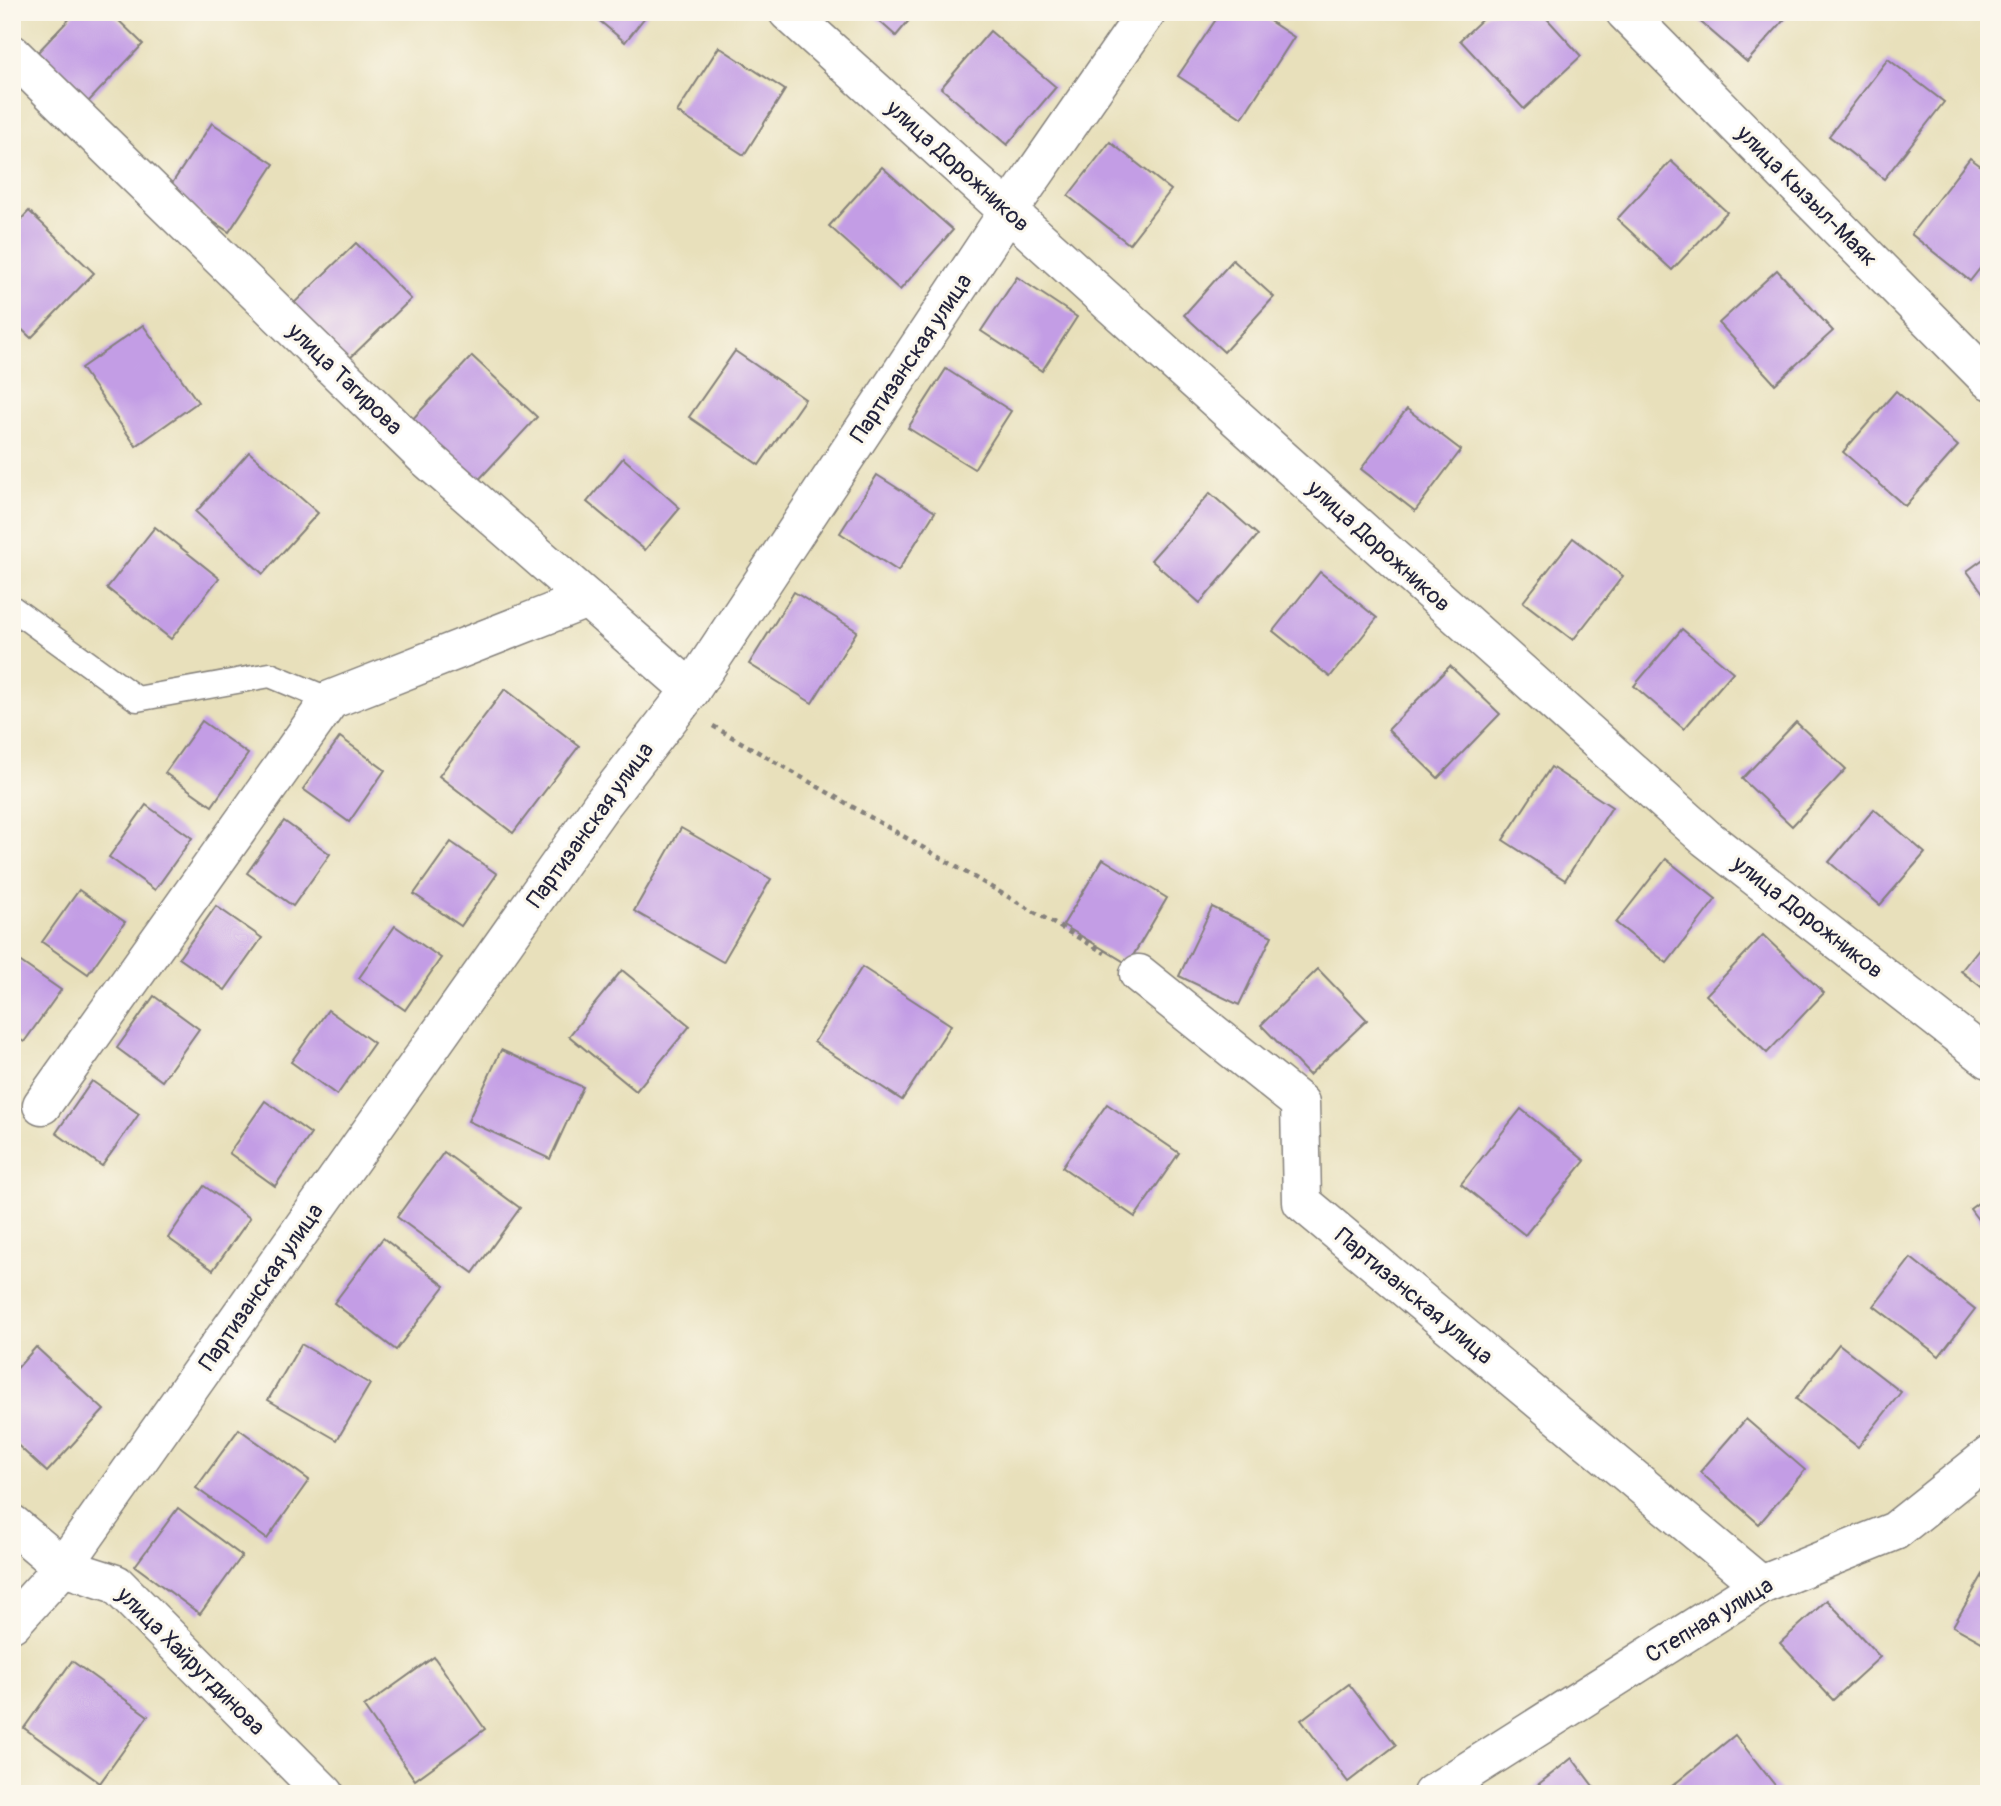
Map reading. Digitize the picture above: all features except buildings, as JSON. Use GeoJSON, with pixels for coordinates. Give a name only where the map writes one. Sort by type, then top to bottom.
{"type":"FeatureCollection","features":[{"type":"Feature","properties":{"kind":"street","name":"улица Дорожников"},"geometry":{"type":"LineString","coordinates":[[788,12],[1706,838],[1989,1059]]}},
{"type":"Feature","properties":{"kind":"street","name":"Партизанская улица"},"geometry":{"type":"LineString","coordinates":[[12,1623],[62,1567],[600,807],[685,698],[1008,212],[1147,12]]}},
{"type":"Feature","properties":{"kind":"street","name":"улица Кызыл-Маяк"},"geometry":{"type":"LineString","coordinates":[[1625,12],[1989,380]]}},
{"type":"Feature","properties":{"kind":"street","name":"улица Тагирова"},"geometry":{"type":"LineString","coordinates":[[12,54],[425,457],[587,599],[685,698]]}},
{"type":"Feature","properties":{"kind":"street"},"geometry":{"type":"LineString","coordinates":[[42,1105],[330,700],[587,599]]}},
{"type":"Feature","properties":{"kind":"street","name":"Партизанская улица"},"geometry":{"type":"LineString","coordinates":[[1139,974],[1300,1103],[1302,1202],[1761,1585]]}},
{"type":"Feature","properties":{"kind":"street","name":"Степная улица"},"geometry":{"type":"LineString","coordinates":[[1432,1794],[1761,1585],[1895,1531],[1989,1455]]}},
{"type":"Feature","properties":{"kind":"street","name":"улица Хайрутдинова"},"geometry":{"type":"LineString","coordinates":[[12,1524],[62,1567],[116,1584],[325,1794]]}},
{"type":"Feature","properties":{"kind":"lane"},"geometry":{"type":"LineString","coordinates":[[12,608],[137,699],[270,675],[330,700]]}},
{"type":"Feature","properties":{"kind":"path"},"geometry":{"type":"LineString","coordinates":[[685,698],[1139,974]]}}]}
